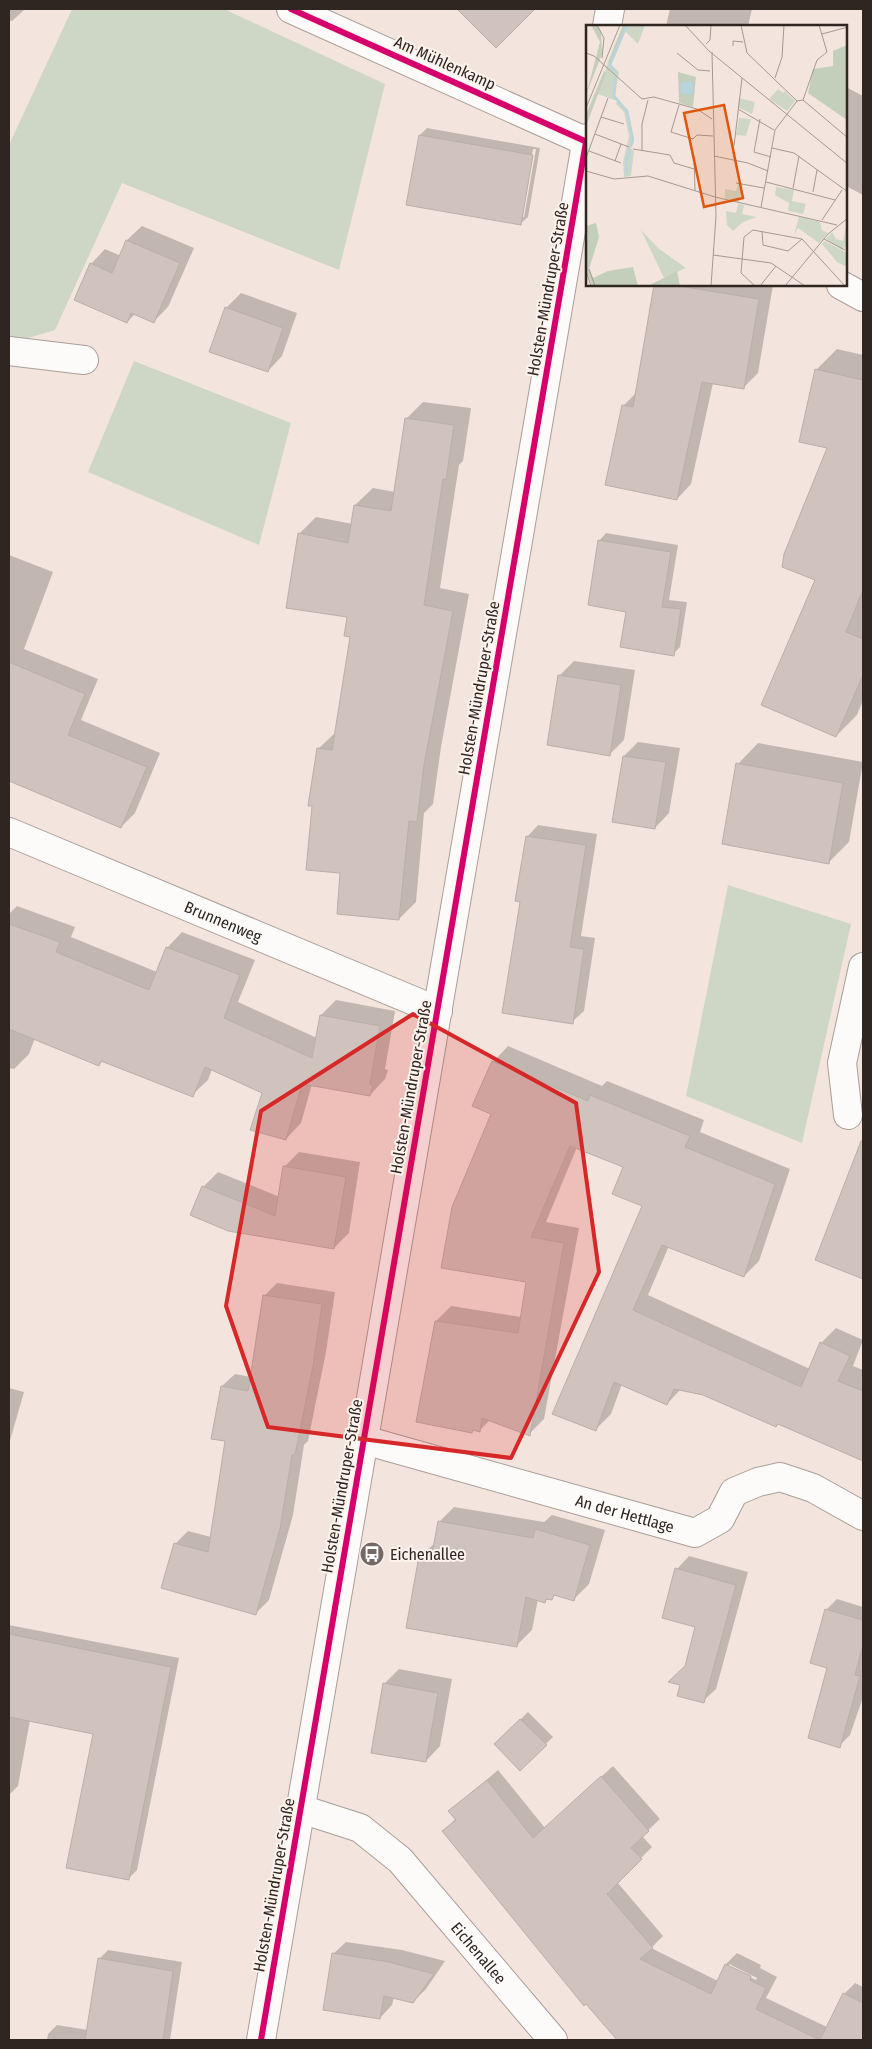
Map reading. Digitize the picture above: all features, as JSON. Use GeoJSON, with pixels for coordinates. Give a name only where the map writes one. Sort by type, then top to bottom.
{"type":"FeatureCollection","features":[{"type":"Feature","properties":{"kind":"street","name":"Am Mühlenkamp"},"geometry":{"type":"LineString","coordinates":[[291,9],[586,141]]}},
{"type":"Feature","properties":{"kind":"street"},"geometry":{"type":"LineString","coordinates":[[607,25],[610,9]]}},
{"type":"Feature","properties":{"kind":"street","name":"Holsten-Mündruper-Straße"},"geometry":{"type":"LineString","coordinates":[[261,2040],[586,147]]}},
{"type":"Feature","properties":{"kind":"street"},"geometry":{"type":"LineString","coordinates":[[843,286],[863,298]]}},
{"type":"Feature","properties":{"kind":"street"},"geometry":{"type":"LineString","coordinates":[[9,352],[84,360]]}},
{"type":"Feature","properties":{"kind":"street","name":"Brunnenweg"},"geometry":{"type":"LineString","coordinates":[[9,832],[438,1011]]}},
{"type":"Feature","properties":{"kind":"street"},"geometry":{"type":"LineString","coordinates":[[848,1115],[842,1063],[863,967]]}},
{"type":"Feature","properties":{"kind":"street","name":"An der Hettlage"},"geometry":{"type":"LineString","coordinates":[[364,1440],[694,1533],[720,1519],[734,1492],[758,1482],[780,1477],[812,1488],[863,1516]]}},
{"type":"Feature","properties":{"kind":"street","name":"Eichenallee"},"geometry":{"type":"LineString","coordinates":[[301,1809],[360,1828],[400,1860],[553,2040]]}},
{"type":"Feature","properties":{"kind":"highlighted area"},"geometry":{"type":"Polygon","coordinates":[[[413,1014],[576,1103],[599,1272],[511,1458],[268,1427],[226,1306],[261,1111],[413,1014]]]}},
{"type":"Feature","properties":{"kind":"green space"},"geometry":{"type":"Polygon","coordinates":[[[72,9],[224,9],[385,84],[339,270],[122,183],[55,330],[21,340],[9,335],[9,145],[72,9]]]}},
{"type":"Feature","properties":{"kind":"green space"},"geometry":{"type":"Polygon","coordinates":[[[134,361],[291,423],[259,545],[88,472],[134,361]]]}},
{"type":"Feature","properties":{"kind":"green space"},"geometry":{"type":"Polygon","coordinates":[[[728,885],[851,924],[802,1143],[686,1096],[728,885]]]}},
{"type":"Feature","properties":{"kind":"building"},"geometry":{"type":"Polygon","coordinates":[[[457,9],[535,9],[496,48],[457,9]]]}},
{"type":"Feature","properties":{"kind":"building"},"geometry":{"type":"Polygon","coordinates":[[[419,135],[533,155],[521,225],[406,205],[419,135]]]}},
{"type":"Feature","properties":{"kind":"building"},"geometry":{"type":"Polygon","coordinates":[[[126,240],[180,263],[154,323],[131,313],[127,323],[74,300],[90,263],[112,273],[126,240]]]}},
{"type":"Feature","properties":{"kind":"building"},"geometry":{"type":"Polygon","coordinates":[[[654,286],[679,286],[759,299],[744,389],[702,382],[677,500],[605,485],[622,405],[633,407],[654,286]]]}},
{"type":"Feature","properties":{"kind":"building"},"geometry":{"type":"Polygon","coordinates":[[[225,307],[283,328],[268,372],[209,352],[225,307]]]}},
{"type":"Feature","properties":{"kind":"building"},"geometry":{"type":"Polygon","coordinates":[[[815,369],[863,380],[863,590],[846,632],[863,639],[863,675],[836,737],[761,705],[815,580],[782,567],[784,554],[827,448],[799,442],[815,369]]]}},
{"type":"Feature","properties":{"kind":"building"},"geometry":{"type":"Polygon","coordinates":[[[405,418],[454,425],[446,480],[443,479],[424,605],[453,611],[424,765],[417,822],[409,821],[399,920],[337,914],[340,873],[306,870],[312,806],[308,806],[317,748],[332,750],[350,637],[344,636],[347,617],[286,608],[298,533],[348,543],[354,505],[391,511],[405,418]]]}},
{"type":"Feature","properties":{"kind":"building"},"geometry":{"type":"Polygon","coordinates":[[[598,540],[671,552],[662,607],[681,609],[674,656],[620,647],[626,612],[588,605],[598,540]]]}},
{"type":"Feature","properties":{"kind":"building"},"geometry":{"type":"Polygon","coordinates":[[[9,662],[85,694],[68,735],[147,767],[121,828],[9,781],[9,662]]]}},
{"type":"Feature","properties":{"kind":"building"},"geometry":{"type":"Polygon","coordinates":[[[558,675],[621,685],[610,756],[547,745],[558,675]]]}},
{"type":"Feature","properties":{"kind":"building"},"geometry":{"type":"Polygon","coordinates":[[[623,756],[666,762],[655,829],[612,822],[623,756]]]}},
{"type":"Feature","properties":{"kind":"building"},"geometry":{"type":"Polygon","coordinates":[[[736,763],[843,783],[829,864],[722,844],[736,763]]]}},
{"type":"Feature","properties":{"kind":"building"},"geometry":{"type":"Polygon","coordinates":[[[526,836],[586,845],[570,947],[584,949],[573,1024],[502,1013],[520,902],[515,901],[526,836]]]}},
{"type":"Feature","properties":{"kind":"building"},"geometry":{"type":"Polygon","coordinates":[[[9,924],[60,942],[56,952],[149,990],[166,947],[240,975],[224,1018],[312,1058],[320,1015],[380,1026],[370,1084],[373,1086],[370,1096],[302,1084],[286,1140],[250,1130],[262,1093],[205,1067],[193,1097],[101,1061],[99,1066],[9,1029],[9,924]]]}},
{"type":"Feature","properties":{"kind":"building"},"geometry":{"type":"Polygon","coordinates":[[[492,1061],[588,1101],[590,1095],[690,1136],[685,1147],[775,1184],[744,1277],[662,1245],[633,1310],[801,1387],[820,1342],[850,1356],[838,1381],[863,1391],[863,1461],[778,1424],[776,1427],[703,1395],[674,1389],[667,1405],[614,1382],[596,1431],[552,1414],[642,1206],[612,1194],[623,1167],[570,1146],[531,1237],[564,1243],[530,1436],[482,1418],[480,1432],[473,1430],[472,1433],[416,1422],[435,1321],[518,1333],[526,1282],[441,1268],[452,1207],[491,1114],[472,1106],[492,1061]]]}},
{"type":"Feature","properties":{"kind":"building"},"geometry":{"type":"Polygon","coordinates":[[[861,1141],[863,1141],[863,1279],[815,1260],[861,1141]]]}},
{"type":"Feature","properties":{"kind":"building"},"geometry":{"type":"Polygon","coordinates":[[[283,1166],[346,1177],[334,1249],[228,1231],[190,1215],[202,1186],[275,1216],[283,1166]]]}},
{"type":"Feature","properties":{"kind":"building"},"geometry":{"type":"Polygon","coordinates":[[[263,1295],[322,1304],[313,1366],[295,1455],[292,1455],[280,1529],[256,1615],[161,1588],[174,1543],[208,1552],[225,1441],[211,1439],[221,1386],[248,1391],[263,1295]]]}},
{"type":"Feature","properties":{"kind":"building"},"geometry":{"type":"Polygon","coordinates":[[[438,1521],[533,1538],[535,1529],[590,1545],[574,1601],[554,1595],[552,1600],[546,1599],[545,1603],[526,1597],[517,1647],[406,1628],[419,1556],[431,1559],[438,1521]]]}},
{"type":"Feature","properties":{"kind":"building"},"geometry":{"type":"Polygon","coordinates":[[[675,1568],[736,1585],[704,1703],[677,1696],[680,1685],[668,1682],[685,1666],[695,1627],[662,1618],[675,1568]]]}},
{"type":"Feature","properties":{"kind":"building"},"geometry":{"type":"Polygon","coordinates":[[[825,1609],[863,1620],[863,1645],[855,1675],[860,1676],[840,1748],[808,1738],[827,1668],[810,1663],[825,1609]]]}},
{"type":"Feature","properties":{"kind":"building"},"geometry":{"type":"Polygon","coordinates":[[[9,1634],[171,1667],[129,1880],[66,1868],[93,1734],[9,1717],[9,1634]]]}},
{"type":"Feature","properties":{"kind":"building"},"geometry":{"type":"Polygon","coordinates":[[[383,1683],[438,1693],[426,1762],[371,1753],[383,1683]]]}},
{"type":"Feature","properties":{"kind":"building"},"geometry":{"type":"Polygon","coordinates":[[[520,1719],[547,1745],[520,1771],[494,1744],[520,1719]]]}},
{"type":"Feature","properties":{"kind":"building"},"geometry":{"type":"Polygon","coordinates":[[[601,1776],[649,1831],[631,1848],[642,1859],[607,1894],[653,1948],[640,1959],[711,1994],[725,1964],[751,1976],[750,1980],[766,1988],[756,2009],[820,2040],[617,2040],[586,2004],[584,2006],[442,1831],[456,1820],[448,1811],[487,1780],[533,1838],[601,1776]]]}},
{"type":"Feature","properties":{"kind":"building"},"geometry":{"type":"Polygon","coordinates":[[[332,1953],[389,1962],[434,1974],[413,2003],[384,1996],[380,2019],[323,2010],[332,1953]]]}},
{"type":"Feature","properties":{"kind":"building"},"geometry":{"type":"Polygon","coordinates":[[[98,1958],[173,1971],[163,2040],[85,2040],[98,1958]]]}},
{"type":"Feature","properties":{"kind":"building"},"geometry":{"type":"Polygon","coordinates":[[[843,1993],[863,2003],[863,2040],[820,2040],[843,1993]]]}},
{"type":"Feature","properties":{"kind":"cycle path"},"geometry":{"type":"LineString","coordinates":[[291,9],[586,142]]}},
{"type":"Feature","properties":{"kind":"cycle path"},"geometry":{"type":"LineString","coordinates":[[261,2040],[586,142]]}},
{"type":"Feature","properties":{"kind":"place","name":"Eichenallee"},"geometry":{"type":"Point","coordinates":[372,1554]}}]}
